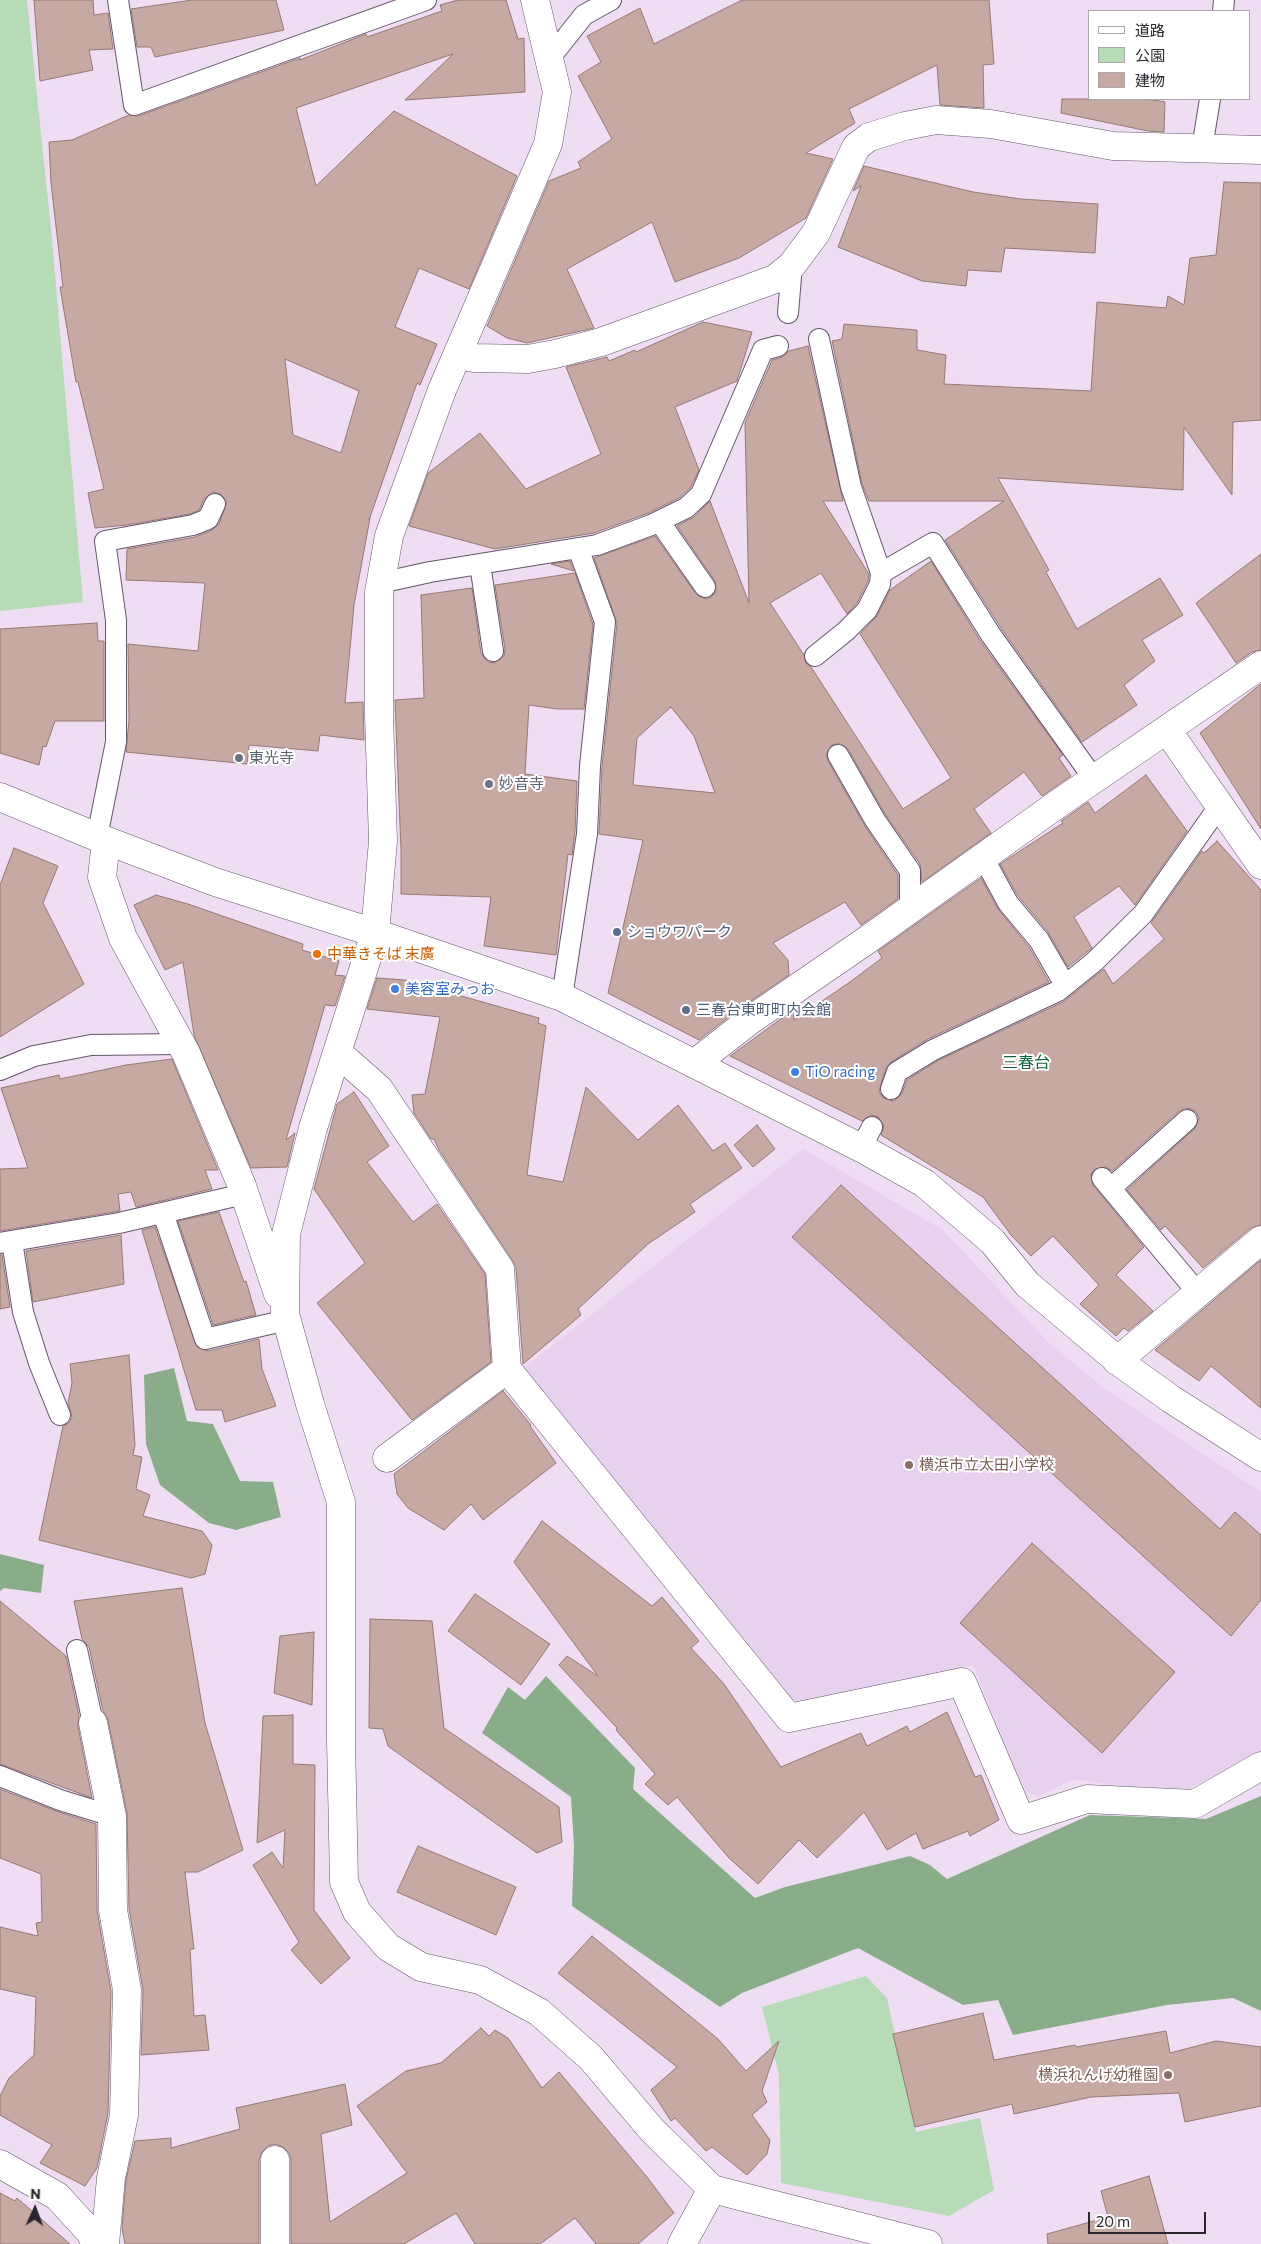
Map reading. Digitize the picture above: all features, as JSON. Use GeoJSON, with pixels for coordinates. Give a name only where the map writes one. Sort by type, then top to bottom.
{"type":"FeatureCollection","features":[{"type":"Feature","properties":{"kind":"street"},"geometry":{"type":"LineString","coordinates":[[286,1317],[286,1234],[313,1128],[375,933],[383,841],[378,715],[380,583],[389,536],[442,390],[548,144],[557,92],[535,0]]}},
{"type":"Feature","properties":{"kind":"street"},"geometry":{"type":"LineString","coordinates":[[458,355],[474,358],[528,359],[601,342],[774,279],[792,265],[816,233],[856,146],[869,137],[905,126],[936,120],[991,124],[1113,146],[1261,150]]}},
{"type":"Feature","properties":{"kind":"street"},"geometry":{"type":"LineString","coordinates":[[694,1064],[749,1021],[910,910],[1094,779],[1261,665]]}},
{"type":"Feature","properties":{"kind":"street"},"geometry":{"type":"LineString","coordinates":[[1167,730],[1261,865]]}},
{"type":"Feature","properties":{"kind":"street"},"geometry":{"type":"LineString","coordinates":[[0,797],[102,839],[215,882],[375,933],[562,998],[694,1064],[866,1138],[924,1183],[992,1241],[1027,1284],[1118,1361],[1171,1399],[1261,1457]]}},
{"type":"Feature","properties":{"kind":"street"},"geometry":{"type":"LineString","coordinates":[[102,839],[102,877],[123,938],[180,1044],[244,1194],[286,1317],[310,1404],[342,1502],[342,1852],[344,1882],[357,1912],[388,1947],[421,1968],[480,1980],[539,2012],[591,2058],[652,2130],[712,2189],[928,2244]]}},
{"type":"Feature","properties":{"kind":"street"},"geometry":{"type":"LineString","coordinates":[[337,1052],[379,1089],[500,1269],[506,1369],[790,1718],[962,1682],[1021,1820],[1087,1799],[1194,1804],[1261,1766]]}},
{"type":"Feature","properties":{"kind":"street"},"geometry":{"type":"LineString","coordinates":[[1118,1361],[1261,1240]]}},
{"type":"Feature","properties":{"kind":"street"},"geometry":{"type":"LineString","coordinates":[[387,1458],[506,1369]]}},
{"type":"Feature","properties":{"kind":"street"},"geometry":{"type":"LineString","coordinates":[[93,1723],[112,1816],[113,1910],[126,1990],[127,2050],[124,2115],[111,2178],[105,2244]]}},
{"type":"Feature","properties":{"kind":"street"},"geometry":{"type":"LineString","coordinates":[[275,2160],[275,2244]]}},
{"type":"Feature","properties":{"kind":"street"},"geometry":{"type":"LineString","coordinates":[[0,2164],[57,2196],[90,2232],[96,2244]]}},
{"type":"Feature","properties":{"kind":"street"},"geometry":{"type":"LineString","coordinates":[[682,2244],[712,2189]]}},
{"type":"Feature","properties":{"kind":"lane"},"geometry":{"type":"LineString","coordinates":[[118,0],[134,105],[426,0]]}},
{"type":"Feature","properties":{"kind":"lane"},"geometry":{"type":"LineString","coordinates":[[549,59],[584,16],[611,0]]}},
{"type":"Feature","properties":{"kind":"lane"},"geometry":{"type":"LineString","coordinates":[[1202,148],[1210,100]]}},
{"type":"Feature","properties":{"kind":"lane"},"geometry":{"type":"LineString","coordinates":[[788,313],[792,265]]}},
{"type":"Feature","properties":{"kind":"lane"},"geometry":{"type":"LineString","coordinates":[[815,656],[846,631],[867,610],[880,584],[881,573],[851,488],[820,339]]}},
{"type":"Feature","properties":{"kind":"lane"},"geometry":{"type":"LineString","coordinates":[[380,583],[430,572],[597,544],[659,521],[686,508],[701,494],[764,350],[778,346]]}},
{"type":"Feature","properties":{"kind":"lane"},"geometry":{"type":"LineString","coordinates":[[102,839],[116,742],[116,620],[106,541],[193,525],[208,519],[215,504]]}},
{"type":"Feature","properties":{"kind":"lane"},"geometry":{"type":"LineString","coordinates":[[659,521],[706,587]]}},
{"type":"Feature","properties":{"kind":"lane"},"geometry":{"type":"LineString","coordinates":[[881,573],[933,543],[991,635],[1094,779]]}},
{"type":"Feature","properties":{"kind":"lane"},"geometry":{"type":"LineString","coordinates":[[562,998],[587,834],[590,766],[605,622],[578,548]]}},
{"type":"Feature","properties":{"kind":"lane"},"geometry":{"type":"LineString","coordinates":[[480,564],[492,651]]}},
{"type":"Feature","properties":{"kind":"lane"},"geometry":{"type":"LineString","coordinates":[[838,755],[875,820],[910,871],[910,910]]}},
{"type":"Feature","properties":{"kind":"lane"},"geometry":{"type":"LineString","coordinates":[[891,1089],[896,1072],[933,1050],[1058,991],[1094,962],[1143,914],[1220,806]]}},
{"type":"Feature","properties":{"kind":"lane"},"geometry":{"type":"LineString","coordinates":[[983,857],[1008,903],[1039,940],[1065,985]]}},
{"type":"Feature","properties":{"kind":"lane"},"geometry":{"type":"LineString","coordinates":[[0,1070],[34,1056],[91,1045],[180,1044]]}},
{"type":"Feature","properties":{"kind":"lane"},"geometry":{"type":"LineString","coordinates":[[1187,1120],[1107,1183],[1198,1293]]}},
{"type":"Feature","properties":{"kind":"lane"},"geometry":{"type":"LineString","coordinates":[[60,1415],[39,1363],[23,1312],[6,1242],[119,1223],[244,1194]]}},
{"type":"Feature","properties":{"kind":"lane"},"geometry":{"type":"LineString","coordinates":[[163,1213],[205,1339],[286,1317]]}},
{"type":"Feature","properties":{"kind":"lane"},"geometry":{"type":"LineString","coordinates":[[77,1650],[93,1723]]}},
{"type":"Feature","properties":{"kind":"lane"},"geometry":{"type":"LineString","coordinates":[[0,1776],[60,1800],[112,1816]]}},
{"type":"Feature","properties":{"kind":"shaded area","name":"横浜市立太田小学校"},"geometry":{"type":"Polygon","coordinates":[[[803,1149],[943,1230],[1048,1342],[1105,1389],[1261,1492],[1261,1754],[1177,1794],[1073,1779],[1039,1796],[1023,1791],[973,1665],[901,1685],[792,1702],[521,1370],[803,1149]]]}},
{"type":"Feature","properties":{"kind":"green space"},"geometry":{"type":"Polygon","coordinates":[[[0,0],[27,0],[52,239],[83,602],[0,611],[0,0]]]}},
{"type":"Feature","properties":{"kind":"green space"},"geometry":{"type":"Polygon","coordinates":[[[174,1368],[187,1421],[213,1424],[240,1481],[273,1482],[281,1517],[236,1530],[209,1523],[160,1485],[146,1444],[144,1375],[174,1368]]]}},
{"type":"Feature","properties":{"kind":"green space"},"geometry":{"type":"Polygon","coordinates":[[[0,1554],[44,1565],[41,1593],[4,1588],[0,1591],[0,1554]]]}},
{"type":"Feature","properties":{"kind":"green space"},"geometry":{"type":"Polygon","coordinates":[[[546,1676],[635,1768],[633,1789],[755,1898],[785,1887],[910,1856],[930,1865],[947,1879],[1090,1815],[1206,1819],[1261,1796],[1261,2011],[1233,1998],[1167,2005],[1013,2035],[998,2000],[963,2005],[858,1948],[742,1993],[720,2007],[572,1906],[574,1846],[571,1797],[482,1733],[508,1687],[525,1700],[546,1676]]]}},
{"type":"Feature","properties":{"kind":"green space"},"geometry":{"type":"Polygon","coordinates":[[[866,1976],[887,1998],[916,2132],[980,2118],[994,2190],[949,2216],[781,2183],[779,2075],[762,2007],[866,1976]]]}},
{"type":"Feature","properties":{"kind":"building"},"geometry":{"type":"Polygon","coordinates":[[[34,0],[93,0],[94,15],[108,13],[113,49],[89,50],[93,70],[40,81],[34,0]]]}},
{"type":"Feature","properties":{"kind":"building"},"geometry":{"type":"Polygon","coordinates":[[[192,0],[276,0],[284,30],[155,57],[151,47],[137,47],[131,9],[192,0]]]}},
{"type":"Feature","properties":{"kind":"building"},"geometry":{"type":"Polygon","coordinates":[[[458,0],[506,0],[518,39],[524,38],[525,92],[405,100],[453,54],[296,108],[316,186],[394,111],[517,176],[469,289],[419,268],[395,327],[437,344],[420,385],[417,383],[369,520],[370,518],[354,605],[345,703],[363,702],[364,740],[320,735],[318,751],[249,745],[247,764],[126,752],[129,720],[128,644],[198,651],[205,583],[126,580],[127,549],[195,537],[212,530],[219,524],[227,502],[220,494],[213,492],[204,499],[199,510],[190,514],[127,525],[95,528],[88,493],[104,489],[78,382],[76,382],[60,287],[63,287],[51,183],[49,142],[72,140],[129,115],[138,116],[300,58],[300,60],[366,34],[367,37],[442,11],[440,5],[458,0]],[[285,359],[293,435],[341,453],[359,391],[285,359]]]}},
{"type":"Feature","properties":{"kind":"building"},"geometry":{"type":"Polygon","coordinates":[[[742,0],[989,0],[994,64],[983,65],[984,108],[940,105],[937,65],[849,109],[855,123],[806,153],[833,159],[806,218],[739,258],[675,282],[652,222],[567,269],[594,328],[527,343],[507,338],[487,326],[549,181],[581,168],[578,162],[612,139],[578,76],[601,62],[587,36],[640,8],[654,44],[742,0]]]}},
{"type":"Feature","properties":{"kind":"building"},"geometry":{"type":"Polygon","coordinates":[[[1062,99],[1154,100],[1165,102],[1164,132],[1148,131],[1061,113],[1062,99]]]}},
{"type":"Feature","properties":{"kind":"building"},"geometry":{"type":"Polygon","coordinates":[[[864,166],[973,192],[1021,199],[1098,204],[1095,253],[1005,248],[1001,272],[968,270],[966,286],[922,281],[838,247],[861,186],[853,191],[864,166]]]}},
{"type":"Feature","properties":{"kind":"building"},"geometry":{"type":"Polygon","coordinates":[[[1224,182],[1261,183],[1261,420],[1233,422],[1232,495],[1184,427],[1183,490],[998,478],[1049,570],[1046,572],[1077,629],[1160,578],[1183,615],[1142,640],[1155,661],[1124,685],[1137,705],[1082,742],[1001,628],[945,540],[1004,501],[869,501],[862,484],[832,341],[842,339],[844,324],[917,330],[917,350],[946,355],[944,384],[1091,391],[1097,302],[1166,308],[1168,296],[1184,305],[1190,258],[1216,255],[1224,182]]]}},
{"type":"Feature","properties":{"kind":"building"},"geometry":{"type":"Polygon","coordinates":[[[703,322],[752,332],[737,381],[675,407],[699,470],[691,487],[679,498],[646,514],[594,533],[495,549],[409,526],[428,473],[480,433],[526,489],[601,454],[566,367],[607,357],[609,361],[635,350],[636,352],[703,322]]]}},
{"type":"Feature","properties":{"kind":"building"},"geometry":{"type":"Polygon","coordinates":[[[808,346],[843,501],[823,501],[869,574],[868,581],[857,603],[847,614],[821,573],[770,603],[804,655],[806,663],[811,667],[903,809],[951,778],[860,634],[877,616],[890,590],[931,561],[981,642],[1063,755],[1059,758],[1071,776],[1042,796],[1024,772],[974,809],[991,833],[922,882],[920,864],[885,814],[848,749],[839,743],[832,745],[826,754],[828,761],[865,826],[898,875],[898,899],[861,925],[845,902],[773,943],[788,960],[789,975],[739,1009],[699,1040],[608,993],[643,840],[599,834],[602,767],[617,623],[594,558],[655,536],[696,594],[706,599],[711,597],[716,592],[715,581],[677,526],[694,517],[710,501],[749,603],[745,423],[772,360],[782,357],[789,351],[808,346]],[[671,707],[637,738],[633,785],[715,793],[694,736],[671,707]]]}},
{"type":"Feature","properties":{"kind":"building"},"geometry":{"type":"Polygon","coordinates":[[[1261,554],[1261,650],[1252,652],[1236,663],[1196,603],[1261,554]]]}},
{"type":"Feature","properties":{"kind":"building"},"geometry":{"type":"Polygon","coordinates":[[[570,561],[574,571],[551,564],[570,561]]]}},
{"type":"Feature","properties":{"kind":"building"},"geometry":{"type":"Polygon","coordinates":[[[575,573],[593,624],[584,709],[557,709],[529,705],[525,774],[577,781],[575,831],[572,855],[568,854],[556,955],[484,946],[491,897],[401,894],[395,700],[424,698],[421,595],[472,588],[481,653],[488,662],[495,663],[504,656],[505,649],[495,585],[575,573]]]}},
{"type":"Feature","properties":{"kind":"building"},"geometry":{"type":"Polygon","coordinates":[[[97,623],[98,641],[104,641],[104,721],[55,721],[46,747],[43,746],[39,765],[0,753],[0,629],[97,623]]]}},
{"type":"Feature","properties":{"kind":"building"},"geometry":{"type":"Polygon","coordinates":[[[1261,684],[1261,829],[1200,733],[1261,684]]]}},
{"type":"Feature","properties":{"kind":"building"},"geometry":{"type":"Polygon","coordinates":[[[1146,775],[1187,831],[1135,905],[1119,886],[1074,917],[1092,948],[1068,967],[1048,932],[1018,896],[1000,864],[1063,823],[1061,821],[1088,802],[1095,813],[1146,775]]]}},
{"type":"Feature","properties":{"kind":"building"},"geometry":{"type":"Polygon","coordinates":[[[1217,841],[1261,890],[1261,1225],[1251,1228],[1203,1268],[1165,1226],[1161,1230],[1127,1190],[1195,1128],[1199,1118],[1196,1112],[1191,1109],[1185,1108],[1179,1111],[1112,1171],[1106,1167],[1095,1169],[1091,1174],[1093,1185],[1144,1247],[1116,1275],[1153,1311],[1128,1331],[1124,1328],[1116,1336],[1080,1304],[1099,1285],[1053,1236],[1031,1256],[1011,1235],[983,1197],[881,1135],[884,1126],[878,1117],[871,1115],[862,1121],[730,1056],[793,1010],[794,1020],[850,982],[882,958],[878,951],[981,878],[998,909],[1029,947],[1049,982],[928,1039],[891,1062],[886,1068],[879,1091],[882,1097],[894,1101],[902,1093],[907,1080],[939,1060],[1063,1002],[1104,969],[1113,984],[1164,939],[1151,923],[1202,851],[1204,853],[1217,841]]]}},
{"type":"Feature","properties":{"kind":"building"},"geometry":{"type":"Polygon","coordinates":[[[14,848],[58,866],[43,903],[84,984],[0,1037],[0,885],[14,848]]]}},
{"type":"Feature","properties":{"kind":"building"},"geometry":{"type":"Polygon","coordinates":[[[156,895],[188,904],[303,944],[302,950],[339,961],[335,975],[345,976],[335,1006],[325,1005],[286,1140],[295,1133],[287,1167],[251,1168],[194,1035],[183,962],[165,970],[134,905],[156,895]]]}},
{"type":"Feature","properties":{"kind":"building"},"geometry":{"type":"Polygon","coordinates":[[[377,978],[405,980],[539,1018],[538,1023],[546,1026],[527,1175],[563,1182],[586,1087],[638,1140],[678,1105],[713,1151],[725,1143],[742,1168],[690,1204],[695,1212],[648,1244],[578,1309],[581,1315],[523,1364],[516,1268],[513,1261],[439,1150],[434,1139],[431,1139],[414,1113],[412,1095],[425,1094],[440,1017],[367,1009],[377,978]]]}},
{"type":"Feature","properties":{"kind":"building"},"geometry":{"type":"Polygon","coordinates":[[[172,1059],[218,1170],[205,1170],[212,1189],[136,1207],[131,1192],[118,1194],[120,1211],[0,1231],[0,1169],[28,1168],[1,1088],[59,1075],[60,1079],[126,1065],[172,1059]]]}},
{"type":"Feature","properties":{"kind":"building"},"geometry":{"type":"Polygon","coordinates":[[[354,1092],[389,1146],[367,1162],[413,1222],[437,1204],[485,1274],[491,1362],[412,1420],[317,1303],[365,1263],[314,1189],[337,1104],[354,1092]]]}},
{"type":"Feature","properties":{"kind":"building"},"geometry":{"type":"Polygon","coordinates":[[[757,1125],[775,1149],[753,1167],[734,1145],[757,1125]]]}},
{"type":"Feature","properties":{"kind":"building"},"geometry":{"type":"Polygon","coordinates":[[[841,1185],[1220,1529],[1235,1512],[1261,1535],[1261,1600],[1231,1636],[792,1237],[841,1185]]]}},
{"type":"Feature","properties":{"kind":"building"},"geometry":{"type":"Polygon","coordinates":[[[219,1212],[244,1282],[246,1281],[256,1315],[213,1325],[178,1221],[219,1212]]]}},
{"type":"Feature","properties":{"kind":"building"},"geometry":{"type":"Polygon","coordinates":[[[155,1227],[197,1347],[208,1351],[259,1339],[262,1369],[276,1406],[225,1422],[222,1410],[196,1410],[142,1230],[155,1227]]]}},
{"type":"Feature","properties":{"kind":"building"},"geometry":{"type":"Polygon","coordinates":[[[121,1235],[124,1284],[33,1302],[26,1251],[121,1235]]]}},
{"type":"Feature","properties":{"kind":"building"},"geometry":{"type":"Polygon","coordinates":[[[0,1255],[2,1255],[10,1307],[0,1309],[0,1255]]]}},
{"type":"Feature","properties":{"kind":"building"},"geometry":{"type":"Polygon","coordinates":[[[1261,1260],[1261,1408],[1211,1366],[1199,1381],[1155,1350],[1261,1260]]]}},
{"type":"Feature","properties":{"kind":"building"},"geometry":{"type":"Polygon","coordinates":[[[129,1355],[135,1445],[133,1455],[142,1457],[136,1489],[150,1495],[143,1516],[202,1531],[212,1545],[205,1574],[191,1578],[39,1540],[63,1426],[69,1423],[72,1417],[68,1403],[72,1383],[70,1364],[129,1355]]]}},
{"type":"Feature","properties":{"kind":"building"},"geometry":{"type":"Polygon","coordinates":[[[503,1391],[531,1425],[556,1463],[483,1520],[471,1504],[444,1530],[408,1508],[397,1494],[394,1474],[503,1391]]]}},
{"type":"Feature","properties":{"kind":"building"},"geometry":{"type":"Polygon","coordinates":[[[542,1521],[652,1606],[662,1597],[699,1641],[691,1648],[724,1684],[781,1767],[861,1733],[867,1746],[907,1726],[910,1732],[947,1712],[975,1777],[981,1775],[999,1820],[970,1836],[968,1831],[923,1849],[916,1833],[887,1850],[864,1812],[817,1858],[799,1840],[758,1884],[729,1858],[677,1797],[668,1805],[645,1784],[655,1774],[616,1730],[617,1728],[559,1665],[567,1656],[598,1676],[514,1562],[542,1521]]]}},
{"type":"Feature","properties":{"kind":"building"},"geometry":{"type":"Polygon","coordinates":[[[1032,1543],[1175,1672],[1102,1753],[960,1623],[1032,1543]]]}},
{"type":"Feature","properties":{"kind":"building"},"geometry":{"type":"Polygon","coordinates":[[[182,1588],[205,1723],[243,1850],[198,1872],[185,1872],[194,1949],[190,1949],[194,2016],[205,2015],[209,2050],[141,2055],[143,1990],[129,1909],[127,1813],[108,1720],[103,1711],[89,1647],[82,1639],[74,1601],[182,1588]]]}},
{"type":"Feature","properties":{"kind":"building"},"geometry":{"type":"Polygon","coordinates":[[[475,1594],[550,1644],[521,1685],[448,1631],[475,1594]]]}},
{"type":"Feature","properties":{"kind":"building"},"geometry":{"type":"Polygon","coordinates":[[[0,1601],[66,1656],[79,1716],[78,1726],[92,1798],[0,1764],[0,1601]]]}},
{"type":"Feature","properties":{"kind":"building"},"geometry":{"type":"Polygon","coordinates":[[[370,1619],[432,1621],[444,1728],[559,1807],[562,1842],[537,1853],[388,1746],[383,1729],[369,1728],[370,1619]]]}},
{"type":"Feature","properties":{"kind":"building"},"geometry":{"type":"Polygon","coordinates":[[[314,1632],[312,1705],[274,1693],[280,1636],[314,1632]]]}},
{"type":"Feature","properties":{"kind":"building"},"geometry":{"type":"Polygon","coordinates":[[[293,1715],[293,1764],[315,1765],[314,1910],[350,1958],[321,1984],[291,1950],[299,1942],[253,1865],[272,1852],[283,1868],[285,1830],[257,1843],[263,1716],[293,1715]]]}},
{"type":"Feature","properties":{"kind":"building"},"geometry":{"type":"Polygon","coordinates":[[[0,1789],[96,1824],[97,1910],[111,1991],[108,2113],[97,2168],[85,2186],[40,2163],[52,2145],[0,2115],[0,2096],[9,2078],[34,2055],[36,1997],[0,1989],[0,1927],[38,1936],[36,1923],[42,1922],[41,1874],[0,1858],[0,1789]]]}},
{"type":"Feature","properties":{"kind":"building"},"geometry":{"type":"Polygon","coordinates":[[[418,1846],[516,1887],[496,1935],[397,1892],[418,1846]]]}},
{"type":"Feature","properties":{"kind":"building"},"geometry":{"type":"Polygon","coordinates":[[[592,1936],[718,2039],[746,2071],[779,2041],[762,2091],[767,2102],[752,2115],[770,2140],[767,2154],[747,2175],[712,2147],[706,2151],[675,2118],[671,2121],[651,2090],[677,2067],[558,1973],[592,1936]]]}},
{"type":"Feature","properties":{"kind":"building"},"geometry":{"type":"Polygon","coordinates":[[[983,2013],[994,2060],[1166,2031],[1170,2053],[1216,2041],[1261,2047],[1261,2106],[1185,2122],[1179,2093],[1091,2097],[1014,2114],[1012,2104],[915,2127],[893,2034],[983,2013]]]}},
{"type":"Feature","properties":{"kind":"building"},"geometry":{"type":"Polygon","coordinates":[[[481,2028],[489,2036],[495,2030],[508,2038],[542,2088],[559,2072],[647,2177],[674,2213],[638,2244],[596,2244],[575,2218],[540,2244],[475,2244],[456,2213],[404,2244],[291,2244],[291,2160],[289,2153],[283,2147],[275,2144],[268,2146],[262,2152],[259,2160],[259,2244],[125,2244],[122,2228],[126,2180],[135,2141],[171,2138],[171,2148],[240,2129],[236,2108],[345,2084],[352,2125],[321,2134],[330,2222],[407,2173],[357,2106],[406,2071],[441,2063],[481,2028]]]}},
{"type":"Feature","properties":{"kind":"building"},"geometry":{"type":"Polygon","coordinates":[[[1149,2176],[1168,2244],[1048,2244],[1047,2234],[1108,2217],[1101,2191],[1149,2176]]]}},
{"type":"Feature","properties":{"kind":"building"},"geometry":{"type":"Polygon","coordinates":[[[0,2193],[15,2201],[17,2198],[70,2244],[0,2244],[0,2193]]]}},
{"type":"Feature","properties":{"kind":"place","name":"東光寺"},"geometry":{"type":"Point","coordinates":[239,758]}},
{"type":"Feature","properties":{"kind":"place","name":"妙音寺"},"geometry":{"type":"Point","coordinates":[489,784]}},
{"type":"Feature","properties":{"kind":"place","name":"ショウワパーク"},"geometry":{"type":"Point","coordinates":[617,932]}},
{"type":"Feature","properties":{"kind":"place","name":"中華きそば 末廣"},"geometry":{"type":"Point","coordinates":[317,954]}},
{"type":"Feature","properties":{"kind":"place","name":"美容室みっお"},"geometry":{"type":"Point","coordinates":[395,989]}},
{"type":"Feature","properties":{"kind":"place","name":"三春台東町町内会館"},"geometry":{"type":"Point","coordinates":[686,1010]}},
{"type":"Feature","properties":{"kind":"place","name":"TiO racing"},"geometry":{"type":"Point","coordinates":[795,1072]}},
{"type":"Feature","properties":{"kind":"place","name":"横浜市立太田小学校"},"geometry":{"type":"Point","coordinates":[909,1465]}},
{"type":"Feature","properties":{"kind":"place","name":"横浜れんげ幼稚園"},"geometry":{"type":"Point","coordinates":[1168,2075]}},
{"type":"Feature","properties":{"kind":"district","name":"三春台"},"geometry":{"type":"Point","coordinates":[1026,1063]}}]}
